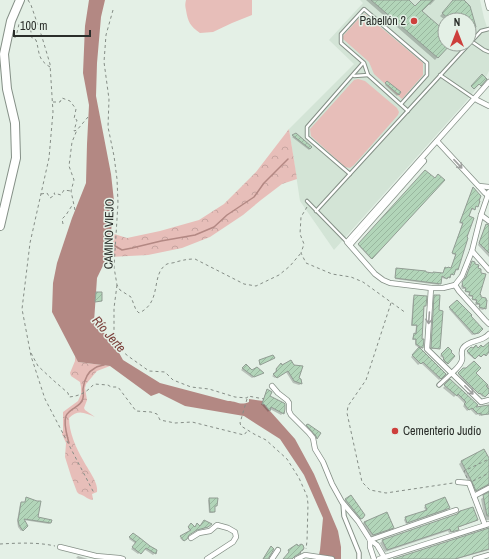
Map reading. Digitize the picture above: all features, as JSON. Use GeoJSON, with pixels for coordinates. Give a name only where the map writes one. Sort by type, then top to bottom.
{"type":"FeatureCollection","features":[{"type":"Feature","properties":{"kind":"highway"},"geometry":{"type":"LineString","coordinates":[[0,226],[16,158],[15,123],[7,89],[4,54],[11,21],[20,0]]}},
{"type":"Feature","properties":{"kind":"street"},"geometry":{"type":"LineString","coordinates":[[487,0],[489,8]]}},
{"type":"Feature","properties":{"kind":"street"},"geometry":{"type":"LineString","coordinates":[[438,143],[479,186],[489,194],[481,215],[472,251],[462,276],[455,285],[443,288],[431,288],[390,283],[375,274],[349,244],[438,143],[489,82]]}},
{"type":"Feature","properties":{"kind":"street"},"geometry":{"type":"LineString","coordinates":[[476,99],[489,86]]}},
{"type":"Feature","properties":{"kind":"street"},"geometry":{"type":"LineString","coordinates":[[476,99],[489,106]]}},
{"type":"Feature","properties":{"kind":"street"},"geometry":{"type":"LineString","coordinates":[[479,186],[489,187]]}},
{"type":"Feature","properties":{"kind":"street"},"geometry":{"type":"LineString","coordinates":[[481,215],[489,221]]}},
{"type":"Feature","properties":{"kind":"street"},"geometry":{"type":"LineString","coordinates":[[472,251],[489,270]]}},
{"type":"Feature","properties":{"kind":"street"},"geometry":{"type":"LineString","coordinates":[[455,285],[489,324]]}},
{"type":"Feature","properties":{"kind":"street"},"geometry":{"type":"LineString","coordinates":[[431,288],[427,349],[481,402],[489,400]]}},
{"type":"Feature","properties":{"kind":"street"},"geometry":{"type":"LineString","coordinates":[[439,385],[462,362],[461,352],[465,346],[469,343],[483,340],[489,334]]}},
{"type":"Feature","properties":{"kind":"street"},"geometry":{"type":"LineString","coordinates":[[272,386],[289,403],[289,411],[291,415],[310,433],[315,449],[324,462],[332,484],[342,502],[358,521],[370,540],[377,545],[384,557]]}},
{"type":"Feature","properties":{"kind":"street"},"geometry":{"type":"LineString","coordinates":[[379,559],[487,524],[469,483],[458,482]]}},
{"type":"Feature","properties":{"kind":"street"},"geometry":{"type":"LineString","coordinates":[[474,496],[489,488]]}},
{"type":"Feature","properties":{"kind":"street"},"geometry":{"type":"LineString","coordinates":[[342,502],[344,516],[360,559]]}},
{"type":"Feature","properties":{"kind":"street"},"geometry":{"type":"LineString","coordinates":[[370,540],[456,510]]}},
{"type":"Feature","properties":{"kind":"street"},"geometry":{"type":"LineString","coordinates":[[191,538],[199,533],[210,531],[217,525],[235,532],[236,537],[233,542],[207,559]]}},
{"type":"Feature","properties":{"kind":"street"},"geometry":{"type":"LineString","coordinates":[[370,540],[370,547],[374,559]]}},
{"type":"Feature","properties":{"kind":"street"},"geometry":{"type":"LineString","coordinates":[[60,547],[96,556],[123,559]]}},
{"type":"Feature","properties":{"kind":"street"},"geometry":{"type":"LineString","coordinates":[[272,559],[278,550]]}},
{"type":"Feature","properties":{"kind":"street"},"geometry":{"type":"LineString","coordinates":[[297,559],[305,555],[332,559]]}},
{"type":"Feature","properties":{"kind":"street"},"geometry":{"type":"LineString","coordinates":[[475,559],[489,555]]}},
{"type":"Feature","properties":{"kind":"lane"},"geometry":{"type":"LineString","coordinates":[[401,104],[427,75],[427,63],[364,9],[341,34],[341,43],[364,63],[368,75],[408,111]]}},
{"type":"Feature","properties":{"kind":"lane"},"geometry":{"type":"LineString","coordinates":[[477,35],[481,30],[489,29]]}},
{"type":"Feature","properties":{"kind":"lane"},"geometry":{"type":"LineString","coordinates":[[477,46],[489,52]]}},
{"type":"Feature","properties":{"kind":"lane"},"geometry":{"type":"LineString","coordinates":[[316,211],[462,52]]}},
{"type":"Feature","properties":{"kind":"lane"},"geometry":{"type":"LineString","coordinates":[[350,174],[307,137],[307,128],[364,63]]}},
{"type":"Feature","properties":{"kind":"lane"},"geometry":{"type":"LineString","coordinates":[[353,76],[368,75]]}},
{"type":"Feature","properties":{"kind":"lane"},"geometry":{"type":"LineString","coordinates":[[440,75],[476,99]]}},
{"type":"Feature","properties":{"kind":"lane"},"geometry":{"type":"LineString","coordinates":[[307,201],[349,244]]}},
{"type":"Feature","properties":{"kind":"path"},"geometry":{"type":"LineString","coordinates":[[28,0],[42,36],[50,67],[53,112],[49,158],[30,243],[22,309],[30,351],[45,399],[94,492]]}},
{"type":"Feature","properties":{"kind":"path","name":"CAMINO VIEJO"},"geometry":{"type":"LineString","coordinates":[[113,10],[106,35],[104,62],[109,99],[108,127],[117,179],[118,203],[114,267],[117,285],[120,290],[131,298],[136,310],[139,313],[145,310],[151,303],[161,271],[167,264],[195,259],[244,284],[256,286],[279,275],[290,266],[301,252]]}},
{"type":"Feature","properties":{"kind":"path"},"geometry":{"type":"LineString","coordinates":[[7,38],[16,37],[19,24],[30,26],[32,38],[36,40],[40,56],[44,63],[50,67]]}},
{"type":"Feature","properties":{"kind":"path"},"geometry":{"type":"LineString","coordinates":[[52,102],[60,102],[62,98],[70,101],[76,109],[74,119],[77,120],[74,131],[77,130]]}},
{"type":"Feature","properties":{"kind":"path"},"geometry":{"type":"LineString","coordinates":[[75,210],[71,191],[74,180],[69,166],[72,142],[77,130],[88,117]]}},
{"type":"Feature","properties":{"kind":"path"},"geometry":{"type":"LineString","coordinates":[[41,194],[47,194],[50,198],[56,195],[54,193],[61,195],[64,190],[71,191]]}},
{"type":"Feature","properties":{"kind":"path"},"geometry":{"type":"LineString","coordinates":[[63,224],[62,218],[66,215],[73,204]]}},
{"type":"Feature","properties":{"kind":"path"},"geometry":{"type":"LineString","coordinates":[[310,204],[301,217],[300,234],[304,244],[301,252],[306,263],[332,274],[351,277],[362,282],[406,314]]}},
{"type":"Feature","properties":{"kind":"path"},"geometry":{"type":"LineString","coordinates":[[117,285],[114,308],[114,333],[122,351],[128,356],[149,371],[165,372],[173,380],[191,387],[209,388],[235,397],[247,398],[248,396],[264,399]]}},
{"type":"Feature","properties":{"kind":"path"},"geometry":{"type":"LineString","coordinates":[[391,303],[366,380],[348,406],[347,413],[362,482],[370,490],[386,493],[458,482]]}},
{"type":"Feature","properties":{"kind":"path"},"geometry":{"type":"LineString","coordinates":[[30,351],[38,366],[68,393],[69,397],[78,396],[94,384],[108,385],[111,387],[118,387],[136,411],[157,414],[160,420],[175,423],[192,422],[244,435],[248,430]]}},
{"type":"Feature","properties":{"kind":"path"},"geometry":{"type":"LineString","coordinates":[[247,398],[240,423],[241,426],[266,440],[287,459],[299,478],[307,496],[307,541],[305,555]]}},
{"type":"Feature","properties":{"kind":"path"},"geometry":{"type":"LineString","coordinates":[[489,459],[464,471],[469,483],[489,473]]}},
{"type":"Feature","properties":{"kind":"path"},"geometry":{"type":"LineString","coordinates":[[0,544],[44,544],[60,547]]}},
{"type":"Feature","properties":{"kind":"shaded area"},"geometry":{"type":"Polygon","coordinates":[[[89,0],[105,0],[101,17],[96,96],[111,174],[114,201],[109,253],[97,278],[94,322],[113,342],[123,360],[160,383],[228,401],[246,403],[249,402],[249,399],[263,401],[295,439],[314,474],[338,531],[341,547],[341,559],[318,559],[323,518],[304,475],[280,439],[244,416],[185,406],[159,393],[151,396],[110,366],[78,362],[52,312],[53,283],[57,263],[72,218],[86,183],[89,105],[83,73],[85,26],[89,0]]]}},
{"type":"Feature","properties":{"kind":"shaded area"},"geometry":{"type":"Polygon","coordinates":[[[360,0],[480,0],[489,33],[489,71],[486,77],[463,105],[334,250],[300,201],[289,129],[354,64],[329,40],[363,3],[360,0]]]}},
{"type":"Feature","properties":{"kind":"green space"},"geometry":{"type":"Polygon","coordinates":[[[186,0],[252,0],[252,15],[213,32],[200,33],[189,21],[185,7],[186,0]]]}},
{"type":"Feature","properties":{"kind":"green space"},"geometry":{"type":"Polygon","coordinates":[[[365,14],[423,63],[423,75],[402,99],[374,74],[369,62],[343,39],[343,36],[362,15],[365,14]]]}},
{"type":"Feature","properties":{"kind":"green space"},"geometry":{"type":"Polygon","coordinates":[[[358,79],[365,81],[397,108],[399,112],[398,115],[350,168],[345,167],[311,136],[310,129],[354,80],[358,79]]]}},
{"type":"Feature","properties":{"kind":"green space"},"geometry":{"type":"Polygon","coordinates":[[[289,129],[297,179],[282,184],[243,215],[210,237],[182,248],[148,255],[110,257],[111,233],[127,238],[160,231],[199,220],[224,204],[256,172],[289,129]]]}},
{"type":"Feature","properties":{"kind":"green space"},"geometry":{"type":"Polygon","coordinates":[[[75,356],[78,362],[110,366],[97,371],[86,384],[85,388],[87,400],[84,408],[95,417],[85,413],[75,413],[69,418],[70,429],[75,445],[96,484],[97,492],[92,494],[92,500],[77,492],[65,457],[66,443],[62,434],[63,412],[78,401],[81,394],[80,382],[71,376],[70,373],[75,361],[75,356]]]}},
{"type":"Feature","properties":{"kind":"building","name":"Pabellón 2"},"geometry":{"type":"Polygon","coordinates":[[[371,0],[409,0],[415,6],[421,0],[433,0],[422,11],[437,24],[437,52],[444,52],[438,58],[371,0]]]}},
{"type":"Feature","properties":{"kind":"building"},"geometry":{"type":"Polygon","coordinates":[[[453,0],[464,0],[470,6],[472,12],[443,12],[453,0]]]}},
{"type":"Feature","properties":{"kind":"building"},"geometry":{"type":"Polygon","coordinates":[[[482,74],[487,79],[481,86],[479,84],[474,89],[471,86],[482,74]]]}},
{"type":"Feature","properties":{"kind":"building"},"geometry":{"type":"Polygon","coordinates":[[[387,81],[401,92],[399,95],[385,83],[387,81]]]}},
{"type":"Feature","properties":{"kind":"building"},"geometry":{"type":"Polygon","coordinates":[[[296,133],[312,147],[310,149],[292,135],[296,133]]]}},
{"type":"Feature","properties":{"kind":"building"},"geometry":{"type":"Polygon","coordinates":[[[425,170],[435,178],[438,174],[445,180],[372,259],[358,244],[425,170]]]}},
{"type":"Feature","properties":{"kind":"building"},"geometry":{"type":"Polygon","coordinates":[[[473,187],[481,196],[480,201],[475,210],[472,208],[469,216],[474,218],[458,270],[456,269],[454,275],[451,274],[450,278],[448,277],[447,279],[442,276],[441,284],[395,278],[396,268],[443,273],[445,267],[451,268],[456,254],[452,253],[463,223],[460,222],[473,187]]]}},
{"type":"Feature","properties":{"kind":"building"},"geometry":{"type":"Polygon","coordinates":[[[486,224],[489,225],[489,253],[479,243],[486,224]]]}},
{"type":"Feature","properties":{"kind":"building"},"geometry":{"type":"Polygon","coordinates":[[[472,261],[479,265],[478,268],[481,269],[481,273],[486,274],[480,294],[481,297],[486,298],[487,300],[486,309],[479,307],[480,304],[476,303],[477,300],[472,299],[473,296],[469,295],[470,292],[465,291],[466,288],[463,287],[462,282],[466,277],[472,261]]]}},
{"type":"Feature","properties":{"kind":"building"},"geometry":{"type":"Polygon","coordinates":[[[96,292],[102,292],[102,301],[95,302],[96,292]]]}},
{"type":"Feature","properties":{"kind":"building"},"geometry":{"type":"Polygon","coordinates":[[[414,295],[427,296],[426,306],[424,306],[422,339],[424,339],[423,348],[416,344],[416,339],[413,339],[414,333],[416,334],[417,325],[412,325],[414,295]]]}},
{"type":"Feature","properties":{"kind":"building"},"geometry":{"type":"Polygon","coordinates":[[[434,295],[440,295],[439,310],[443,311],[440,349],[431,348],[434,295]]]}},
{"type":"Feature","properties":{"kind":"building"},"geometry":{"type":"Polygon","coordinates":[[[457,300],[483,329],[479,333],[474,334],[449,307],[457,300]]]}},
{"type":"Feature","properties":{"kind":"building"},"geometry":{"type":"Polygon","coordinates":[[[489,342],[489,352],[486,356],[484,354],[481,357],[479,355],[475,359],[467,351],[476,345],[478,348],[481,345],[483,347],[489,342]]]}},
{"type":"Feature","properties":{"kind":"building"},"geometry":{"type":"Polygon","coordinates":[[[419,347],[446,374],[441,379],[423,362],[421,364],[412,355],[419,347]]]}},
{"type":"Feature","properties":{"kind":"building"},"geometry":{"type":"Polygon","coordinates":[[[448,347],[455,356],[448,364],[443,359],[444,358],[441,354],[448,347]]]}},
{"type":"Feature","properties":{"kind":"building"},"geometry":{"type":"Polygon","coordinates":[[[273,355],[275,358],[260,365],[259,360],[273,355]]]}},
{"type":"Feature","properties":{"kind":"building"},"geometry":{"type":"Polygon","coordinates":[[[291,360],[294,365],[303,366],[299,378],[301,379],[302,384],[294,381],[288,371],[277,378],[273,374],[277,371],[276,369],[281,363],[282,365],[291,360]]]}},
{"type":"Feature","properties":{"kind":"building"},"geometry":{"type":"Polygon","coordinates":[[[474,361],[481,368],[476,373],[488,385],[486,386],[489,389],[489,393],[485,397],[480,393],[479,394],[458,373],[474,361]]]}},
{"type":"Feature","properties":{"kind":"building"},"geometry":{"type":"Polygon","coordinates":[[[246,364],[252,370],[257,367],[264,373],[254,377],[242,368],[246,364]]]}},
{"type":"Feature","properties":{"kind":"building"},"geometry":{"type":"Polygon","coordinates":[[[450,379],[478,405],[476,407],[489,405],[489,414],[478,414],[472,408],[469,410],[464,404],[466,402],[458,394],[457,396],[444,385],[450,379]]]}},
{"type":"Feature","properties":{"kind":"building"},"geometry":{"type":"Polygon","coordinates":[[[267,389],[272,392],[270,396],[285,404],[284,414],[271,407],[270,411],[264,404],[262,404],[267,389]]]}},
{"type":"Feature","properties":{"kind":"building"},"geometry":{"type":"Polygon","coordinates":[[[308,424],[321,433],[317,439],[306,425],[308,424]]]}},
{"type":"Feature","properties":{"kind":"building"},"geometry":{"type":"Polygon","coordinates":[[[484,449],[489,458],[489,484],[476,491],[461,461],[484,449]]]}},
{"type":"Feature","properties":{"kind":"building"},"geometry":{"type":"Polygon","coordinates":[[[489,492],[489,516],[487,516],[483,495],[489,492]]]}},
{"type":"Feature","properties":{"kind":"building"},"geometry":{"type":"Polygon","coordinates":[[[351,495],[365,515],[361,519],[345,499],[351,495]]]}},
{"type":"Feature","properties":{"kind":"building"},"geometry":{"type":"Polygon","coordinates":[[[26,497],[41,501],[38,517],[52,520],[51,523],[24,519],[28,526],[23,531],[18,520],[21,502],[25,502],[26,497]]]}},
{"type":"Feature","properties":{"kind":"building"},"geometry":{"type":"Polygon","coordinates":[[[445,497],[450,508],[407,523],[405,517],[427,510],[425,505],[445,497]]]}},
{"type":"Feature","properties":{"kind":"building"},"geometry":{"type":"Polygon","coordinates":[[[209,498],[218,498],[217,506],[215,506],[215,512],[210,512],[209,498]]]}},
{"type":"Feature","properties":{"kind":"building"},"geometry":{"type":"Polygon","coordinates":[[[473,507],[478,520],[458,527],[459,530],[451,532],[450,529],[387,550],[382,540],[457,514],[460,511],[473,507]]]}},
{"type":"Feature","properties":{"kind":"building"},"geometry":{"type":"Polygon","coordinates":[[[387,512],[394,528],[373,535],[364,522],[387,512]]]}},
{"type":"Feature","properties":{"kind":"building"},"geometry":{"type":"Polygon","coordinates":[[[204,520],[212,524],[208,527],[197,530],[189,535],[184,541],[180,536],[191,530],[188,527],[191,523],[195,527],[197,523],[200,526],[204,520]]]}},
{"type":"Feature","properties":{"kind":"building"},"geometry":{"type":"Polygon","coordinates":[[[489,528],[489,549],[455,559],[393,559],[489,528]]]}},
{"type":"Feature","properties":{"kind":"building"},"geometry":{"type":"Polygon","coordinates":[[[133,533],[157,550],[156,554],[146,548],[141,554],[132,547],[136,542],[129,537],[133,533]]]}},
{"type":"Feature","properties":{"kind":"building"},"geometry":{"type":"Polygon","coordinates":[[[297,544],[298,546],[301,544],[303,545],[304,548],[300,552],[301,553],[292,559],[283,559],[289,552],[288,550],[297,544]]]}},
{"type":"Feature","properties":{"kind":"building"},"geometry":{"type":"Polygon","coordinates":[[[271,546],[274,549],[268,559],[263,559],[271,546]]]}},
{"type":"Feature","properties":{"kind":"waterway"},"geometry":{"type":"LineString","coordinates":[[110,243],[122,250],[195,235],[214,227],[227,215],[254,197],[264,183],[288,159]]}},
{"type":"Feature","properties":{"kind":"waterway"},"geometry":{"type":"LineString","coordinates":[[69,443],[65,426],[66,416],[82,401],[83,386],[88,374],[96,367],[104,365]]}},
{"type":"Feature","properties":{"kind":"place","name":"Pabellón 2"},"geometry":{"type":"Point","coordinates":[414,21]}},
{"type":"Feature","properties":{"kind":"place","name":"Cementerio Judío"},"geometry":{"type":"Point","coordinates":[395,431]}},
{"type":"Feature","properties":{"kind":"water label","name":"Río Jerte"},"geometry":{"type":"Point","coordinates":[109,334]}}]}
